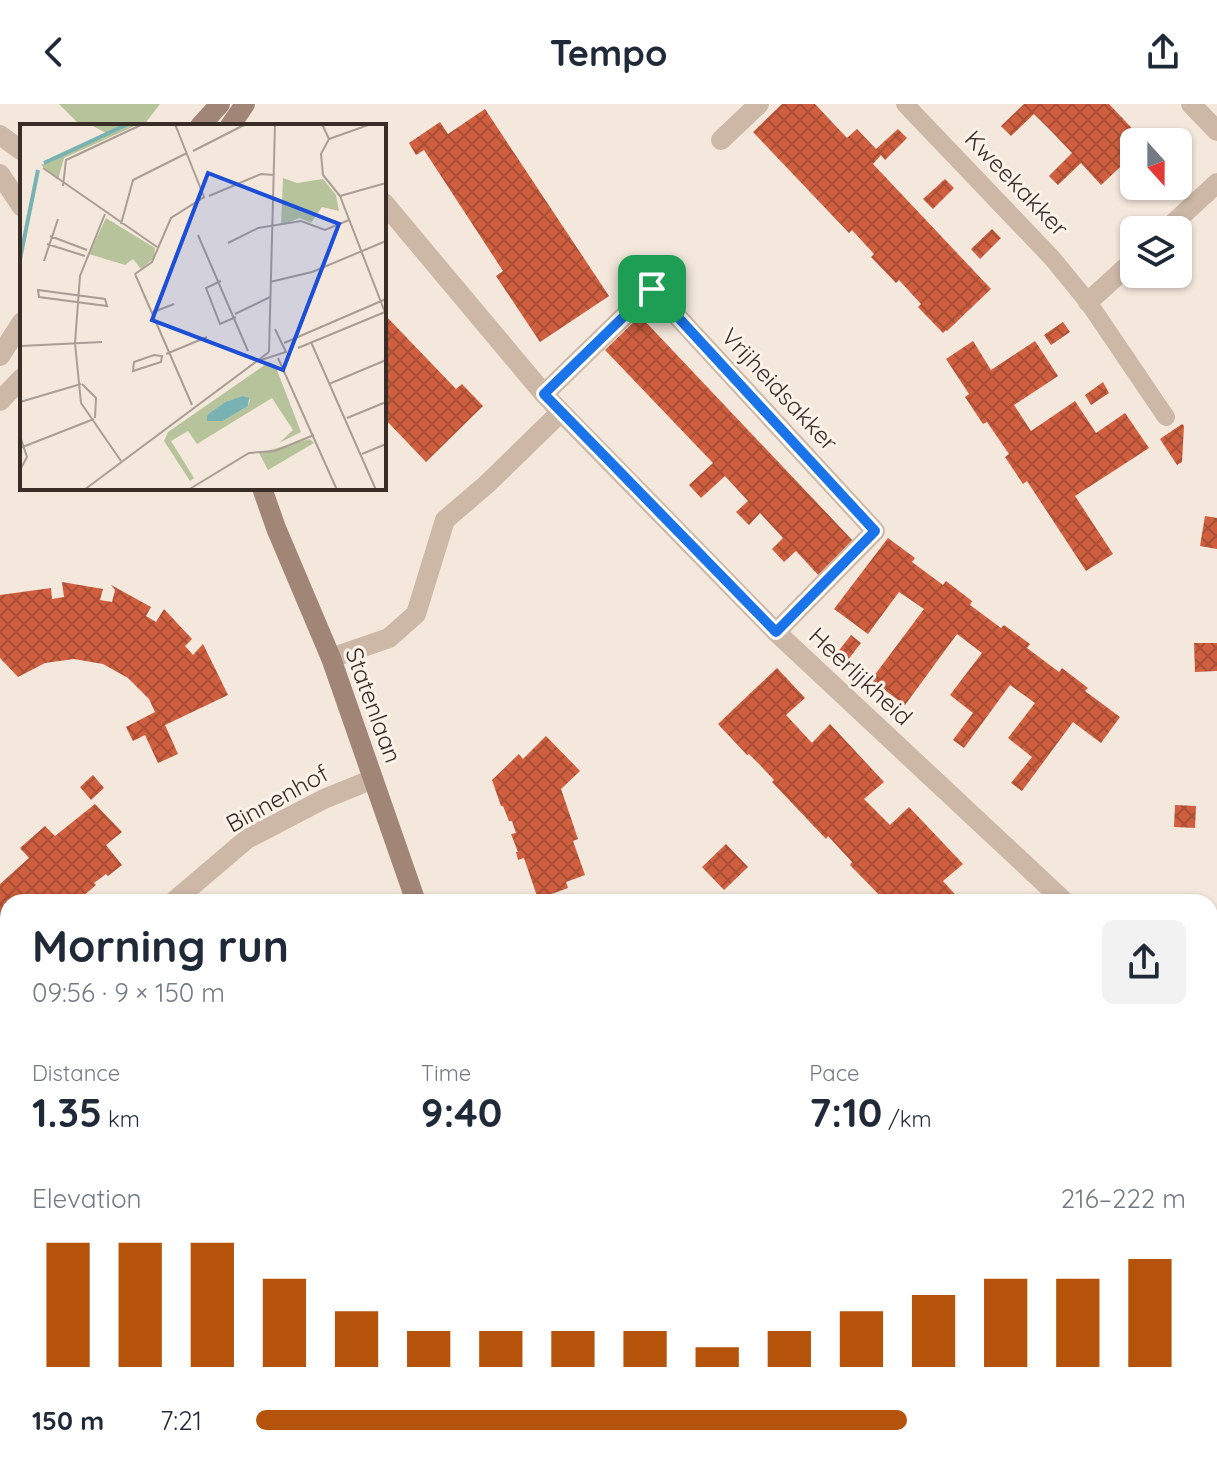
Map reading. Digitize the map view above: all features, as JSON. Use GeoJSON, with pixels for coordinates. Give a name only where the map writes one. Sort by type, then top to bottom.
{"type":"FeatureCollection","features":[{"type":"Feature","properties":{"kind":"main road"},"geometry":{"type":"LineString","coordinates":[[202,124],[220,104]]}},
{"type":"Feature","properties":{"kind":"main road"},"geometry":{"type":"LineString","coordinates":[[231,124],[245,104]]}},
{"type":"Feature","properties":{"kind":"main road","name":"Statenlaan"},"geometry":{"type":"LineString","coordinates":[[248,490],[276,528]]}},
{"type":"Feature","properties":{"kind":"main road","name":"Statenlaan"},"geometry":{"type":"LineString","coordinates":[[263,490],[331,658],[413,894]]}},
{"type":"Feature","properties":{"kind":"street"},"geometry":{"type":"LineString","coordinates":[[721,140],[759,104]]}},
{"type":"Feature","properties":{"kind":"street"},"geometry":{"type":"LineString","coordinates":[[1191,104],[1217,131]]}},
{"type":"Feature","properties":{"kind":"street"},"geometry":{"type":"LineString","coordinates":[[0,135],[20,150]]}},
{"type":"Feature","properties":{"kind":"street"},"geometry":{"type":"LineString","coordinates":[[0,174],[20,204]]}},
{"type":"Feature","properties":{"kind":"street"},"geometry":{"type":"LineString","coordinates":[[1181,216],[1217,183]]}},
{"type":"Feature","properties":{"kind":"street","name":"Heerlijkheid"},"geometry":{"type":"LineString","coordinates":[[386,205],[561,412],[776,632],[1056,894]]}},
{"type":"Feature","properties":{"kind":"street"},"geometry":{"type":"LineString","coordinates":[[1088,302],[1120,273]]}},
{"type":"Feature","properties":{"kind":"street","name":"Vrijheidsakker"},"geometry":{"type":"LineString","coordinates":[[544,394],[652,289],[875,531],[776,632]]}},
{"type":"Feature","properties":{"kind":"street"},"geometry":{"type":"LineString","coordinates":[[0,356],[20,325]]}},
{"type":"Feature","properties":{"kind":"street"},"geometry":{"type":"LineString","coordinates":[[0,401],[20,380]]}},
{"type":"Feature","properties":{"kind":"street"},"geometry":{"type":"LineString","coordinates":[[331,658],[389,638],[416,614],[445,520],[561,412]]}},
{"type":"Feature","properties":{"kind":"street","name":"Binnenhof"},"geometry":{"type":"LineString","coordinates":[[182,894],[247,839],[324,799],[373,779]]}},
{"type":"Feature","properties":{"kind":"lane","name":"Kweekakker"},"geometry":{"type":"LineString","coordinates":[[905,104],[1052,258],[1088,302],[1166,417]]}},
{"type":"Feature","properties":{"kind":"green space"},"geometry":{"type":"Polygon","coordinates":[[[59,104],[160,104],[145,124],[79,124],[59,104]]]}},
{"type":"Feature","properties":{"kind":"building"},"geometry":{"type":"Polygon","coordinates":[[[782,104],[815,104],[847,138],[857,129],[876,149],[898,129],[907,138],[885,160],[881,155],[873,164],[991,289],[947,331],[943,333],[918,307],[921,304],[899,280],[896,283],[871,257],[874,254],[852,230],[849,233],[753,132],[782,104]]]}},
{"type":"Feature","properties":{"kind":"building"},"geometry":{"type":"Polygon","coordinates":[[[1024,104],[1109,104],[1132,128],[1120,128],[1120,167],[1101,185],[1081,163],[1058,185],[1049,176],[1072,153],[1053,133],[1034,114],[1011,136],[1001,126],[1024,104]]]}},
{"type":"Feature","properties":{"kind":"building"},"geometry":{"type":"Polygon","coordinates":[[[485,109],[609,296],[540,342],[496,276],[503,271],[424,150],[416,155],[409,143],[440,122],[448,134],[485,109]]]}},
{"type":"Feature","properties":{"kind":"building"},"geometry":{"type":"Polygon","coordinates":[[[945,179],[954,188],[933,209],[923,199],[945,179]]]}},
{"type":"Feature","properties":{"kind":"building"},"geometry":{"type":"Polygon","coordinates":[[[992,229],[1001,238],[980,259],[971,249],[992,229]]]}},
{"type":"Feature","properties":{"kind":"building"},"geometry":{"type":"Polygon","coordinates":[[[386,316],[456,389],[462,384],[483,406],[426,462],[386,420],[386,316]]]}},
{"type":"Feature","properties":{"kind":"building"},"geometry":{"type":"Polygon","coordinates":[[[640,316],[855,543],[820,577],[796,551],[784,562],[772,549],[783,538],[760,513],[749,525],[736,512],[748,501],[725,476],[701,498],[689,485],[713,463],[605,350],[640,316]]]}},
{"type":"Feature","properties":{"kind":"building"},"geometry":{"type":"Polygon","coordinates":[[[1063,322],[1070,332],[1051,345],[1044,335],[1063,322]]]}},
{"type":"Feature","properties":{"kind":"building"},"geometry":{"type":"Polygon","coordinates":[[[973,341],[991,370],[1035,341],[1058,376],[1014,405],[1031,431],[1075,401],[1096,433],[1125,413],[1149,448],[1075,496],[1113,554],[1086,571],[1027,481],[1023,484],[1005,457],[1009,454],[987,422],[983,424],[965,397],[969,394],[946,359],[973,341]]]}},
{"type":"Feature","properties":{"kind":"building"},"geometry":{"type":"Polygon","coordinates":[[[1103,382],[1109,393],[1091,405],[1085,395],[1103,382]]]}},
{"type":"Feature","properties":{"kind":"building"},"geometry":{"type":"Polygon","coordinates":[[[1182,424],[1182,462],[1177,465],[1160,439],[1182,424]]]}},
{"type":"Feature","properties":{"kind":"building"},"geometry":{"type":"Polygon","coordinates":[[[1205,516],[1217,518],[1217,549],[1200,546],[1205,516]]]}},
{"type":"Feature","properties":{"kind":"building"},"geometry":{"type":"Polygon","coordinates":[[[888,538],[915,558],[912,562],[943,585],[946,581],[972,601],[970,605],[1030,644],[1027,648],[1059,672],[1062,668],[1088,688],[1085,691],[1120,717],[1101,743],[1073,722],[1022,791],[1011,783],[1032,757],[1008,738],[1035,703],[1010,685],[964,748],[953,740],[973,713],[950,695],[982,653],[957,634],[905,705],[871,680],[924,609],[899,592],[868,634],[834,609],[888,538]]]}},
{"type":"Feature","properties":{"kind":"building"},"geometry":{"type":"Polygon","coordinates":[[[62,582],[103,589],[100,600],[112,602],[115,590],[111,585],[151,607],[146,616],[156,622],[164,609],[192,639],[185,646],[193,655],[203,644],[228,695],[165,725],[178,754],[158,763],[145,735],[133,741],[126,727],[155,712],[149,699],[128,678],[103,664],[74,659],[45,663],[18,677],[0,658],[0,595],[51,588],[52,599],[64,597],[62,582]]]}},
{"type":"Feature","properties":{"kind":"building"},"geometry":{"type":"Polygon","coordinates":[[[851,635],[861,643],[847,661],[837,653],[851,635]]]}},
{"type":"Feature","properties":{"kind":"building"},"geometry":{"type":"Polygon","coordinates":[[[1194,643],[1217,643],[1217,671],[1195,672],[1194,643]]]}},
{"type":"Feature","properties":{"kind":"building"},"geometry":{"type":"Polygon","coordinates":[[[777,668],[805,698],[786,715],[812,743],[830,724],[884,782],[864,799],[890,825],[909,807],[963,864],[943,881],[955,894],[878,894],[828,836],[826,839],[760,765],[718,724],[777,668]]]}},
{"type":"Feature","properties":{"kind":"building"},"geometry":{"type":"Polygon","coordinates":[[[546,736],[580,771],[561,789],[578,839],[573,841],[585,875],[566,882],[568,888],[552,894],[536,894],[524,858],[518,860],[511,834],[516,833],[501,806],[492,780],[519,754],[523,759],[546,736]]]}},
{"type":"Feature","properties":{"kind":"building"},"geometry":{"type":"Polygon","coordinates":[[[93,775],[104,788],[91,800],[80,787],[93,775]]]}},
{"type":"Feature","properties":{"kind":"building"},"geometry":{"type":"Polygon","coordinates":[[[95,804],[122,832],[106,845],[122,865],[94,883],[96,885],[86,894],[0,894],[0,884],[29,858],[20,848],[45,826],[55,836],[95,804]]]}},
{"type":"Feature","properties":{"kind":"building"},"geometry":{"type":"Polygon","coordinates":[[[1175,805],[1196,806],[1195,828],[1174,827],[1175,805]]]}},
{"type":"Feature","properties":{"kind":"building"},"geometry":{"type":"Polygon","coordinates":[[[726,844],[748,867],[724,890],[702,867],[726,844]]]}},
{"type":"Feature","properties":{"kind":"route"},"geometry":{"type":"LineString","coordinates":[[652,289],[875,531],[776,632],[544,394],[652,289]]}}]}
